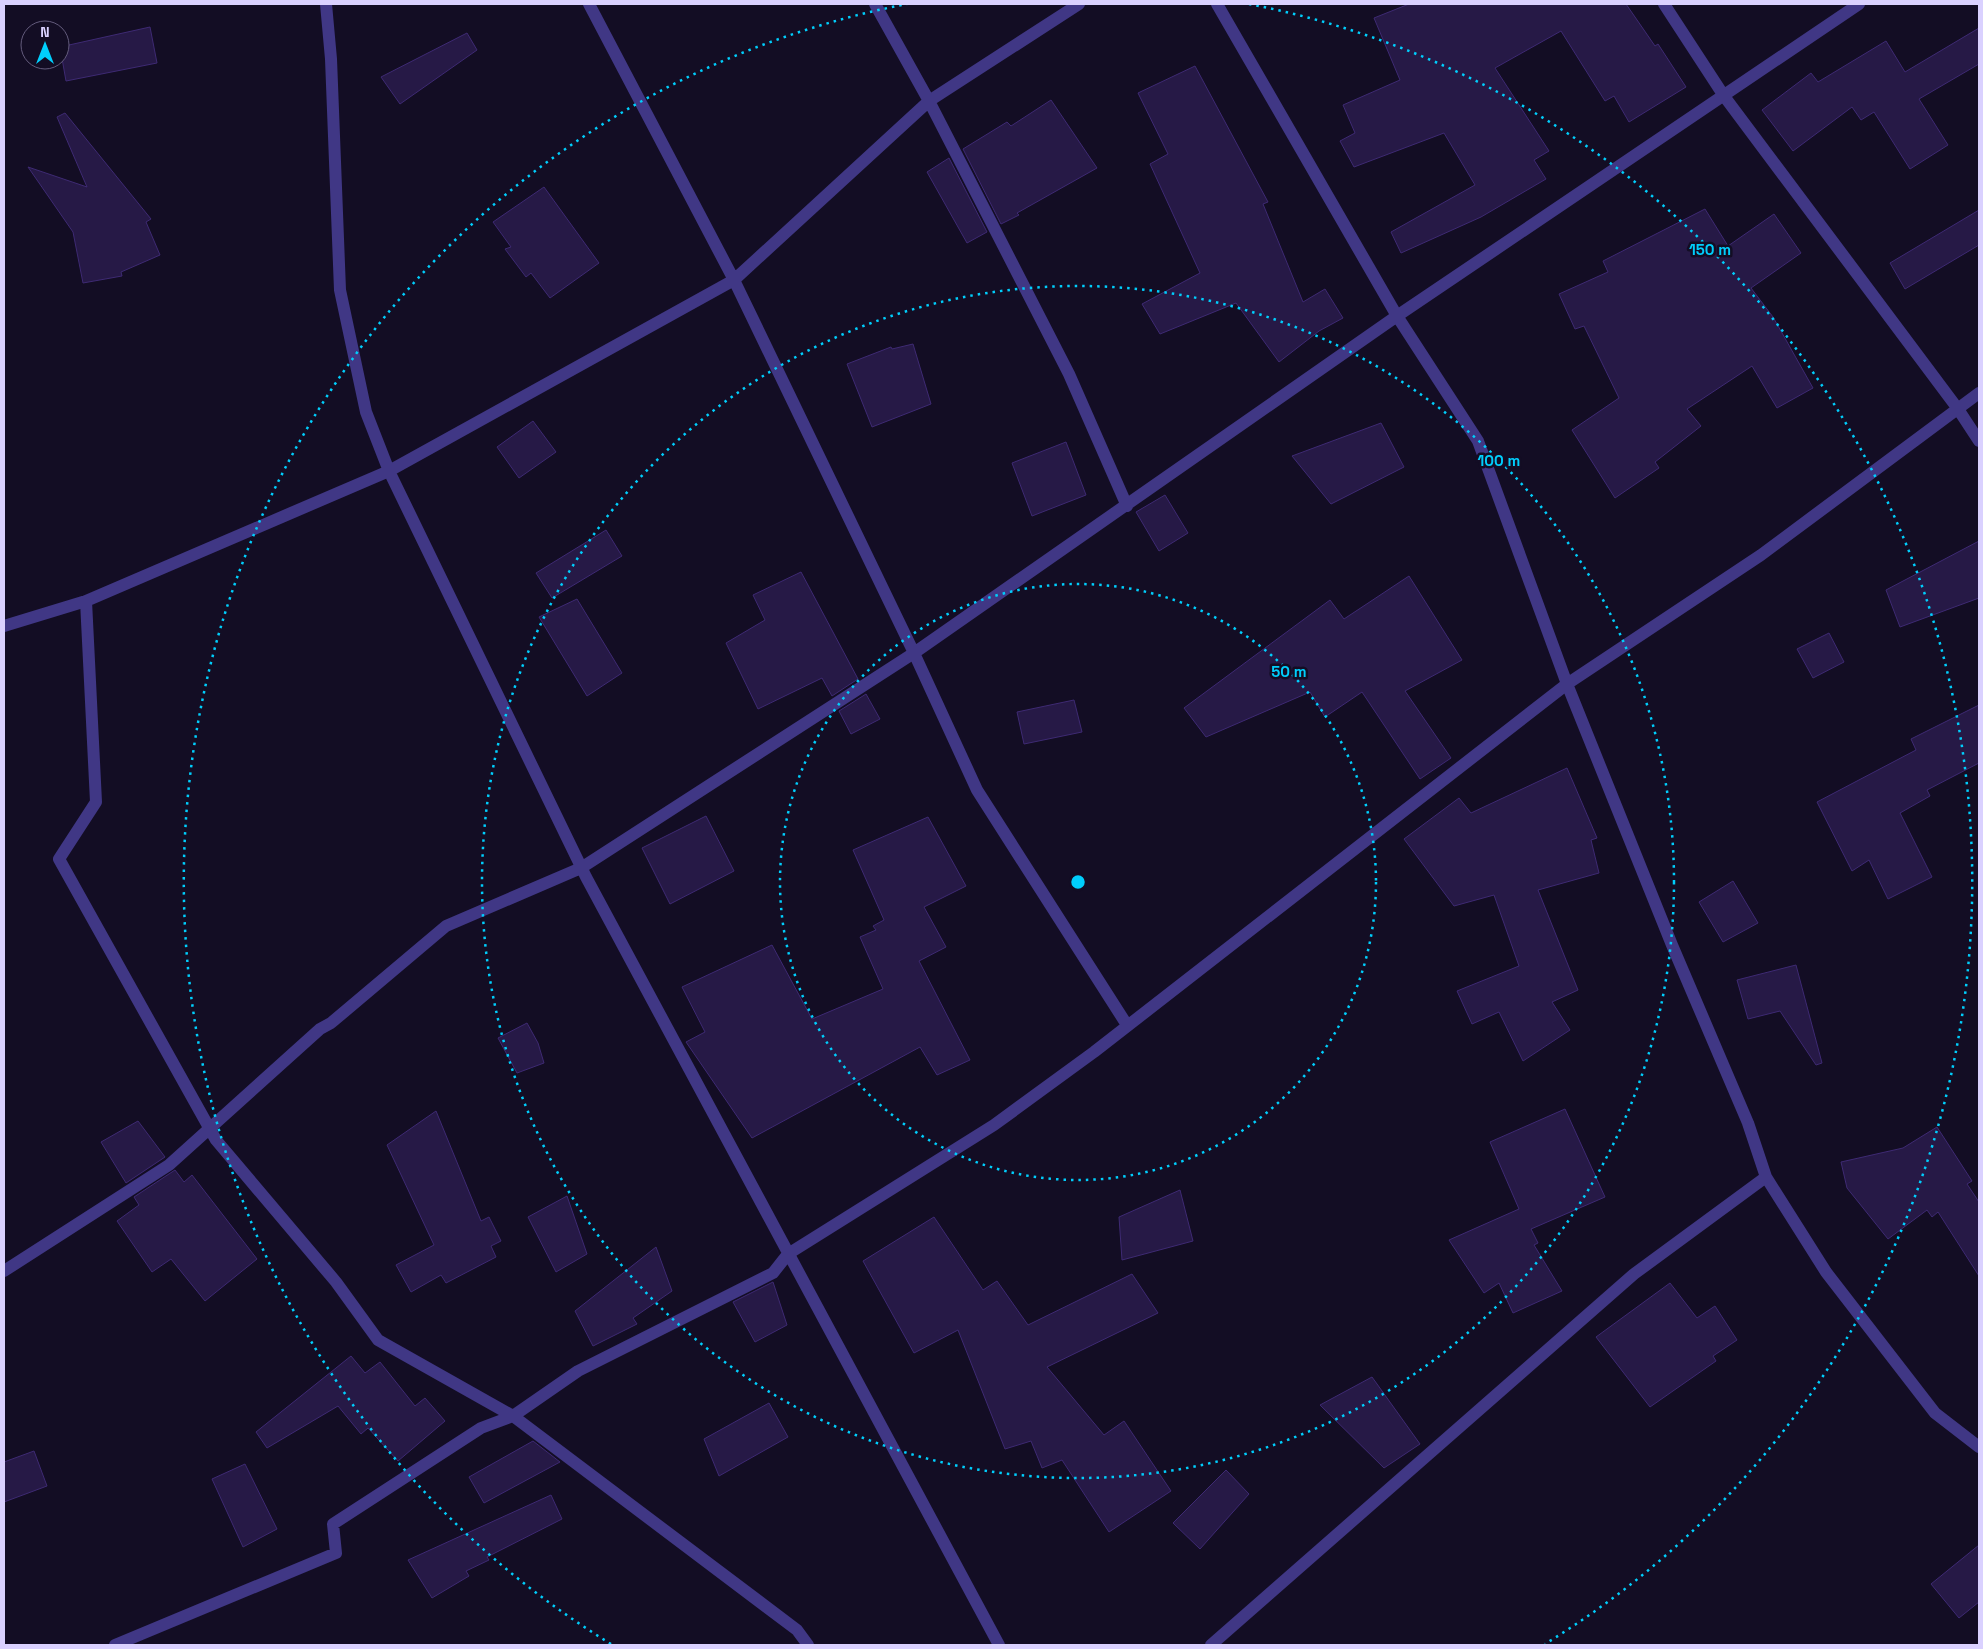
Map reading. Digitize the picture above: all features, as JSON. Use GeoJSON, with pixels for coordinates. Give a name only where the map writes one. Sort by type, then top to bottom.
{"type":"FeatureCollection","features":[{"type":"Feature","properties":{"kind":"street"},"geometry":{"type":"LineString","coordinates":[[326,4],[331,59],[340,290],[366,412],[389,471],[581,868],[788,1254],[926,1506],[999,1645]]}},
{"type":"Feature","properties":{"kind":"street"},"geometry":{"type":"LineString","coordinates":[[589,4],[734,280],[978,790],[1127,1024]]}},
{"type":"Feature","properties":{"kind":"street"},"geometry":{"type":"LineString","coordinates":[[875,4],[929,101],[1069,374],[1127,506]]}},
{"type":"Feature","properties":{"kind":"street"},"geometry":{"type":"LineString","coordinates":[[4,626],[86,601],[389,471],[734,280],[929,101],[1079,4]]}},
{"type":"Feature","properties":{"kind":"street"},"geometry":{"type":"LineString","coordinates":[[1217,4],[1397,316],[1478,441],[1567,684],[1672,945],[1748,1123],[1766,1177],[1826,1272],[1935,1413],[1979,1447]]}},
{"type":"Feature","properties":{"kind":"street"},"geometry":{"type":"LineString","coordinates":[[1664,4],[1724,96],[1958,409],[1979,441]]}},
{"type":"Feature","properties":{"kind":"street"},"geometry":{"type":"LineString","coordinates":[[4,1271],[169,1165],[320,1029],[331,1022],[446,926],[581,868],[914,653],[1397,316],[1859,4]]}},
{"type":"Feature","properties":{"kind":"street"},"geometry":{"type":"LineString","coordinates":[[115,1645],[336,1553],[333,1524],[481,1428],[513,1416],[578,1370],[773,1273],[788,1254],[994,1125],[1094,1052],[1127,1024],[1567,684],[1761,555],[1979,393]]}},
{"type":"Feature","properties":{"kind":"street"},"geometry":{"type":"LineString","coordinates":[[86,601],[96,802],[59,859],[216,1140],[336,1282],[378,1340],[513,1416],[798,1630],[808,1645]]}},
{"type":"Feature","properties":{"kind":"street"},"geometry":{"type":"LineString","coordinates":[[1211,1645],[1634,1274],[1766,1177]]}},
{"type":"Feature","properties":{"kind":"building"},"geometry":{"type":"Polygon","coordinates":[[[1409,4],[1626,4],[1655,46],[1658,44],[1686,87],[1629,122],[1614,96],[1605,101],[1561,31],[1495,68],[1549,151],[1534,160],[1546,179],[1481,217],[1401,253],[1391,232],[1475,185],[1444,133],[1354,167],[1340,141],[1355,133],[1343,105],[1400,80],[1374,18],[1409,4]]]}},
{"type":"Feature","properties":{"kind":"building"},"geometry":{"type":"Polygon","coordinates":[[[150,27],[157,63],[66,81],[64,70],[70,70],[70,45],[150,27]]]}},
{"type":"Feature","properties":{"kind":"building"},"geometry":{"type":"Polygon","coordinates":[[[1979,28],[1979,64],[1919,99],[1948,145],[1910,169],[1874,112],[1861,120],[1852,107],[1793,151],[1762,110],[1811,73],[1818,82],[1886,41],[1905,72],[1979,28]]]}},
{"type":"Feature","properties":{"kind":"building"},"geometry":{"type":"Polygon","coordinates":[[[467,33],[477,50],[400,104],[381,77],[467,33]]]}},
{"type":"Feature","properties":{"kind":"building"},"geometry":{"type":"Polygon","coordinates":[[[1195,66],[1268,202],[1263,204],[1303,302],[1325,289],[1343,318],[1319,331],[1279,362],[1236,303],[1160,334],[1142,304],[1200,273],[1150,164],[1168,154],[1138,93],[1195,66]]]}},
{"type":"Feature","properties":{"kind":"building"},"geometry":{"type":"Polygon","coordinates":[[[1051,100],[1097,168],[1001,224],[963,149],[1007,122],[1011,126],[1051,100]]]}},
{"type":"Feature","properties":{"kind":"building"},"geometry":{"type":"Polygon","coordinates":[[[65,113],[151,219],[146,222],[160,255],[121,272],[122,276],[83,283],[73,232],[28,167],[87,187],[57,117],[65,113]]]}},
{"type":"Feature","properties":{"kind":"building"},"geometry":{"type":"Polygon","coordinates":[[[949,158],[987,232],[967,243],[927,172],[949,158]]]}},
{"type":"Feature","properties":{"kind":"building"},"geometry":{"type":"Polygon","coordinates":[[[544,187],[599,263],[550,298],[531,273],[526,277],[505,249],[511,247],[493,222],[544,187]]]}},
{"type":"Feature","properties":{"kind":"building"},"geometry":{"type":"Polygon","coordinates":[[[1705,209],[1728,246],[1774,214],[1801,253],[1751,288],[1773,317],[1813,388],[1777,408],[1752,366],[1687,409],[1701,426],[1655,462],[1659,468],[1615,498],[1572,430],[1619,398],[1584,326],[1575,329],[1559,294],[1608,272],[1603,261],[1705,209]]]}},
{"type":"Feature","properties":{"kind":"building"},"geometry":{"type":"Polygon","coordinates":[[[1979,210],[1979,245],[1905,289],[1890,263],[1979,210]]]}},
{"type":"Feature","properties":{"kind":"building"},"geometry":{"type":"Polygon","coordinates":[[[913,344],[931,404],[872,427],[847,364],[891,347],[892,349],[913,344]]]}},
{"type":"Feature","properties":{"kind":"building"},"geometry":{"type":"Polygon","coordinates":[[[533,421],[556,452],[519,478],[497,447],[533,421]]]}},
{"type":"Feature","properties":{"kind":"building"},"geometry":{"type":"Polygon","coordinates":[[[1381,423],[1404,467],[1331,504],[1292,456],[1381,423]]]}},
{"type":"Feature","properties":{"kind":"building"},"geometry":{"type":"Polygon","coordinates":[[[1066,442],[1086,495],[1032,516],[1012,463],[1066,442]]]}},
{"type":"Feature","properties":{"kind":"building"},"geometry":{"type":"Polygon","coordinates":[[[1165,495],[1188,533],[1159,551],[1136,512],[1165,495]]]}},
{"type":"Feature","properties":{"kind":"building"},"geometry":{"type":"Polygon","coordinates":[[[606,530],[622,556],[552,598],[536,573],[606,530]]]}},
{"type":"Feature","properties":{"kind":"building"},"geometry":{"type":"Polygon","coordinates":[[[1979,541],[1979,598],[1900,627],[1886,590],[1979,541]]]}},
{"type":"Feature","properties":{"kind":"building"},"geometry":{"type":"Polygon","coordinates":[[[801,572],[858,679],[832,696],[822,678],[758,709],[726,643],[765,620],[753,595],[801,572]]]}},
{"type":"Feature","properties":{"kind":"building"},"geometry":{"type":"Polygon","coordinates":[[[1409,576],[1462,660],[1405,691],[1451,758],[1420,779],[1362,692],[1325,717],[1310,692],[1206,737],[1184,708],[1330,600],[1344,619],[1409,576]]]}},
{"type":"Feature","properties":{"kind":"building"},"geometry":{"type":"Polygon","coordinates":[[[577,599],[622,673],[587,696],[539,617],[577,599]]]}},
{"type":"Feature","properties":{"kind":"building"},"geometry":{"type":"Polygon","coordinates":[[[1829,633],[1844,662],[1813,678],[1797,649],[1829,633]]]}},
{"type":"Feature","properties":{"kind":"building"},"geometry":{"type":"Polygon","coordinates":[[[866,694],[880,719],[851,734],[839,711],[866,694]]]}},
{"type":"Feature","properties":{"kind":"building"},"geometry":{"type":"Polygon","coordinates":[[[1074,700],[1082,732],[1024,744],[1017,712],[1074,700]]]}},
{"type":"Feature","properties":{"kind":"building"},"geometry":{"type":"Polygon","coordinates":[[[1979,705],[1979,763],[1927,790],[1930,796],[1900,813],[1932,877],[1888,899],[1869,860],[1852,871],[1817,802],[1916,750],[1911,739],[1979,705]]]}},
{"type":"Feature","properties":{"kind":"building"},"geometry":{"type":"Polygon","coordinates":[[[1567,768],[1597,838],[1591,840],[1599,873],[1538,890],[1578,990],[1552,1002],[1570,1030],[1523,1061],[1499,1012],[1472,1024],[1457,991],[1519,966],[1494,895],[1454,906],[1404,839],[1459,798],[1471,813],[1567,768]]]}},
{"type":"Feature","properties":{"kind":"building"},"geometry":{"type":"Polygon","coordinates":[[[706,816],[734,871],[670,904],[642,848],[706,816]]]}},
{"type":"Feature","properties":{"kind":"building"},"geometry":{"type":"Polygon","coordinates":[[[928,817],[966,886],[924,907],[946,947],[919,961],[970,1060],[937,1075],[920,1047],[752,1138],[686,1042],[705,1032],[682,987],[772,945],[812,1019],[883,989],[860,937],[876,930],[873,926],[884,920],[853,850],[928,817]]]}},
{"type":"Feature","properties":{"kind":"building"},"geometry":{"type":"Polygon","coordinates":[[[1733,881],[1758,923],[1723,942],[1699,902],[1733,881]]]}},
{"type":"Feature","properties":{"kind":"building"},"geometry":{"type":"Polygon","coordinates":[[[1796,965],[1822,1063],[1816,1065],[1780,1011],[1748,1019],[1737,980],[1796,965]]]}},
{"type":"Feature","properties":{"kind":"building"},"geometry":{"type":"Polygon","coordinates":[[[527,1023],[538,1043],[544,1063],[517,1073],[498,1038],[527,1023]]]}},
{"type":"Feature","properties":{"kind":"building"},"geometry":{"type":"Polygon","coordinates":[[[1565,1109],[1605,1197],[1531,1229],[1538,1243],[1534,1245],[1562,1291],[1513,1313],[1499,1283],[1484,1293],[1449,1240],[1519,1209],[1490,1142],[1565,1109]]]}},
{"type":"Feature","properties":{"kind":"building"},"geometry":{"type":"Polygon","coordinates":[[[436,1111],[481,1221],[489,1217],[501,1241],[491,1246],[496,1257],[446,1283],[441,1275],[411,1292],[396,1265],[434,1245],[387,1145],[436,1111]]]}},
{"type":"Feature","properties":{"kind":"building"},"geometry":{"type":"Polygon","coordinates":[[[138,1121],[165,1157],[126,1183],[101,1142],[138,1121]]]}},
{"type":"Feature","properties":{"kind":"building"},"geometry":{"type":"Polygon","coordinates":[[[1937,1127],[1972,1181],[1967,1184],[1979,1202],[1979,1276],[1938,1212],[1932,1217],[1927,1210],[1888,1239],[1847,1188],[1841,1162],[1903,1148],[1937,1127]]]}},
{"type":"Feature","properties":{"kind":"building"},"geometry":{"type":"Polygon","coordinates":[[[175,1170],[184,1182],[192,1175],[257,1259],[205,1301],[171,1259],[152,1272],[117,1221],[139,1205],[134,1197],[175,1170]]]}},
{"type":"Feature","properties":{"kind":"building"},"geometry":{"type":"Polygon","coordinates":[[[1180,1190],[1193,1241],[1122,1260],[1119,1217],[1180,1190]]]}},
{"type":"Feature","properties":{"kind":"building"},"geometry":{"type":"Polygon","coordinates":[[[567,1196],[587,1254],[556,1272],[528,1217],[567,1196]]]}},
{"type":"Feature","properties":{"kind":"building"},"geometry":{"type":"Polygon","coordinates":[[[934,1217],[983,1290],[997,1281],[1028,1325],[1132,1274],[1158,1313],[1047,1367],[1104,1435],[1124,1421],[1171,1491],[1109,1532],[1062,1460],[1042,1468],[1031,1441],[1005,1449],[958,1330],[914,1353],[863,1261],[934,1217]]]}},
{"type":"Feature","properties":{"kind":"building"},"geometry":{"type":"Polygon","coordinates":[[[656,1247],[672,1291],[633,1318],[637,1324],[593,1346],[575,1311],[656,1247]]]}},
{"type":"Feature","properties":{"kind":"building"},"geometry":{"type":"Polygon","coordinates":[[[773,1282],[787,1325],[755,1342],[733,1302],[773,1282]]]}},
{"type":"Feature","properties":{"kind":"building"},"geometry":{"type":"Polygon","coordinates":[[[1670,1283],[1697,1318],[1715,1306],[1737,1340],[1713,1356],[1716,1361],[1650,1407],[1596,1337],[1670,1283]]]}},
{"type":"Feature","properties":{"kind":"building"},"geometry":{"type":"Polygon","coordinates":[[[351,1356],[365,1373],[380,1362],[415,1406],[425,1398],[445,1421],[398,1461],[368,1428],[361,1434],[338,1406],[267,1448],[256,1432],[351,1356]]]}},
{"type":"Feature","properties":{"kind":"building"},"geometry":{"type":"Polygon","coordinates":[[[1372,1377],[1420,1444],[1384,1468],[1320,1405],[1372,1377]]]}},
{"type":"Feature","properties":{"kind":"building"},"geometry":{"type":"Polygon","coordinates":[[[769,1403],[788,1437],[719,1476],[704,1439],[769,1403]]]}},
{"type":"Feature","properties":{"kind":"building"},"geometry":{"type":"Polygon","coordinates":[[[533,1441],[560,1462],[484,1503],[469,1477],[533,1441]]]}},
{"type":"Feature","properties":{"kind":"building"},"geometry":{"type":"Polygon","coordinates":[[[34,1451],[47,1486],[4,1502],[4,1462],[34,1451]]]}},
{"type":"Feature","properties":{"kind":"building"},"geometry":{"type":"Polygon","coordinates":[[[245,1464],[277,1529],[243,1547],[212,1479],[245,1464]]]}},
{"type":"Feature","properties":{"kind":"building"},"geometry":{"type":"Polygon","coordinates":[[[1226,1470],[1249,1494],[1200,1549],[1173,1523],[1226,1470]]]}},
{"type":"Feature","properties":{"kind":"building"},"geometry":{"type":"Polygon","coordinates":[[[551,1495],[562,1519],[487,1557],[489,1560],[466,1571],[469,1576],[432,1598],[408,1560],[551,1495]]]}},
{"type":"Feature","properties":{"kind":"building"},"geometry":{"type":"Polygon","coordinates":[[[1979,1545],[1979,1602],[1959,1618],[1931,1584],[1979,1545]]]}}]}
